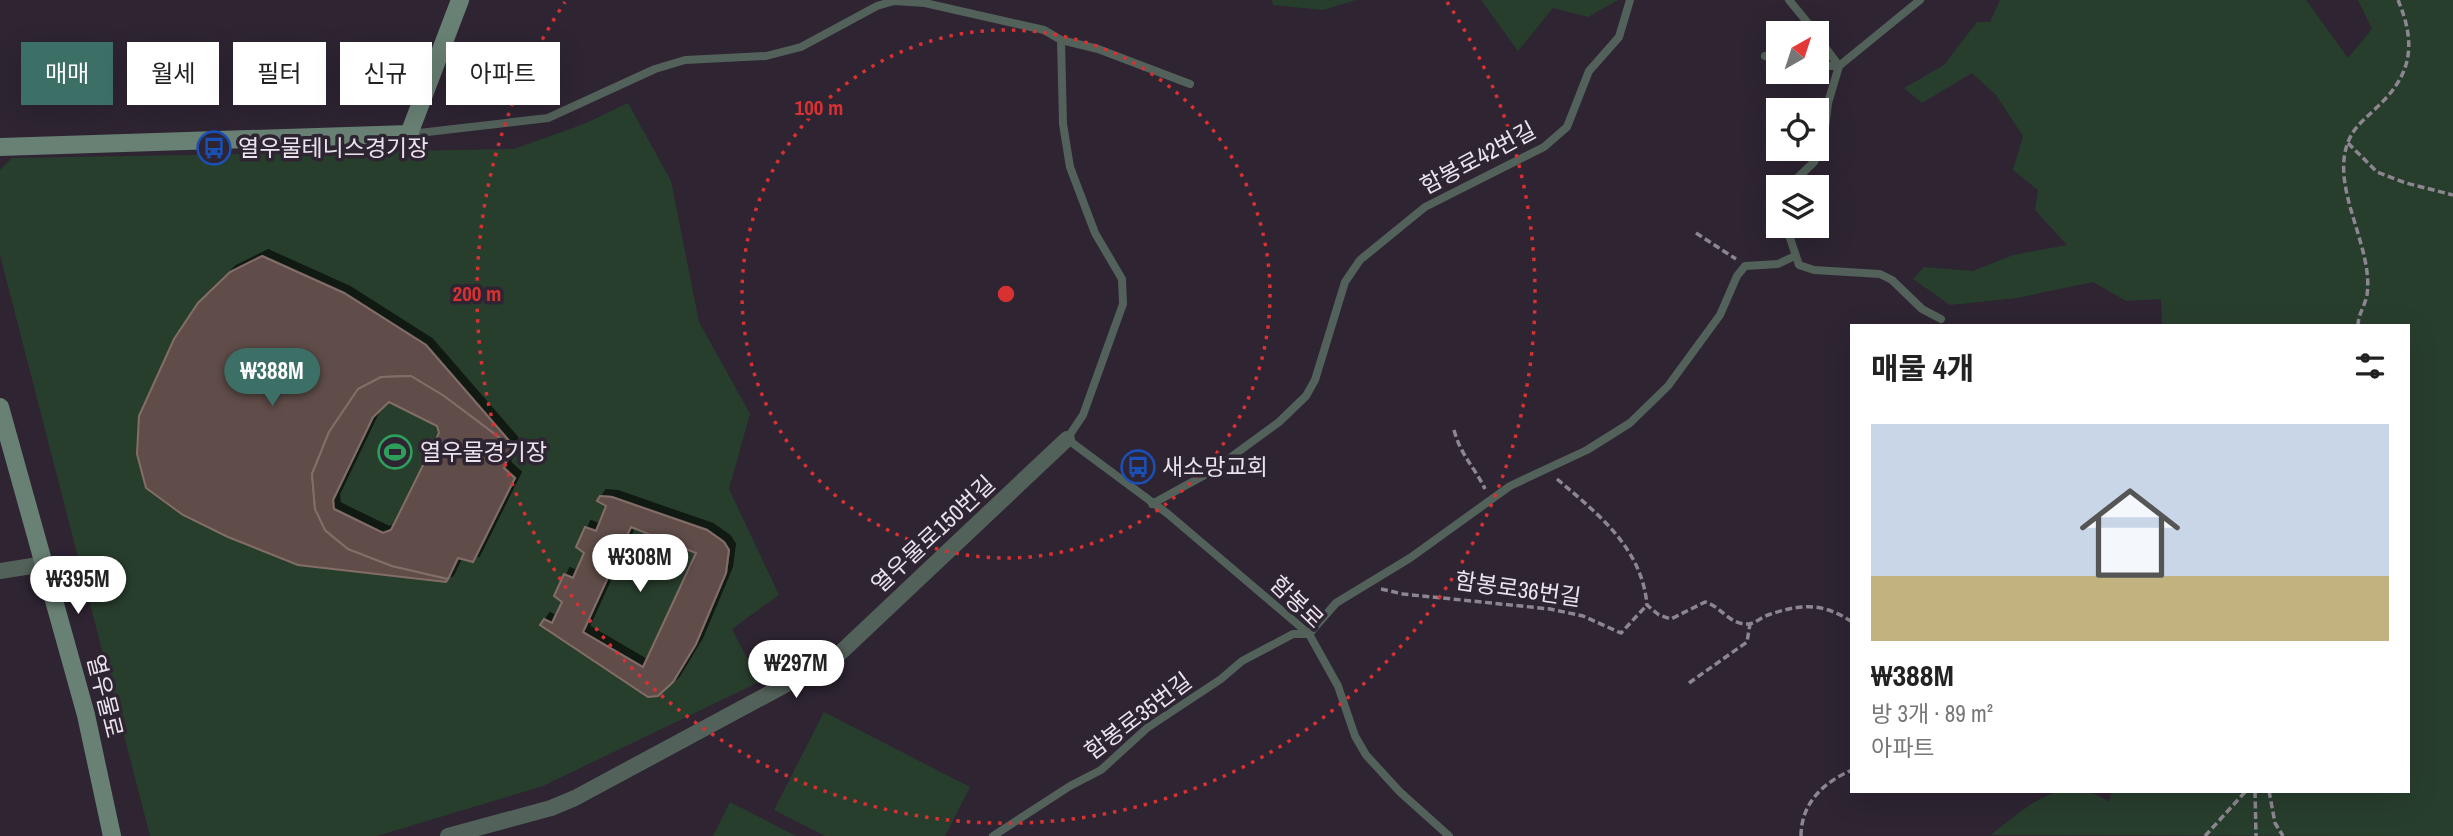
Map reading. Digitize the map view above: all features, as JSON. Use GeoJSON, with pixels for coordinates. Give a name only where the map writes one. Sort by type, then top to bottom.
{"type":"FeatureCollection","features":[{"type":"Feature","properties":{"kind":"street"},"geometry":{"type":"LineString","coordinates":[[0,147],[409,134],[460,0]]}},
{"type":"Feature","properties":{"kind":"street","name":"열우물로"},"geometry":{"type":"LineString","coordinates":[[0,407],[86,715],[112,836]]}},
{"type":"Feature","properties":{"kind":"street","name":"열우물로150번길"},"geometry":{"type":"LineString","coordinates":[[448,836],[551,808],[575,798],[838,655],[1067,439]]}},
{"type":"Feature","properties":{"kind":"street"},"geometry":{"type":"LineString","coordinates":[[0,571],[44,565]]}},
{"type":"Feature","properties":{"kind":"lane","name":"함봉로42번길"},"geometry":{"type":"LineString","coordinates":[[1152,504],[1213,471],[1279,422],[1306,396],[1315,380],[1345,282],[1360,260],[1425,207],[1544,147],[1558,137],[1567,127],[1589,71],[1619,37],[1630,0]]}},
{"type":"Feature","properties":{"kind":"lane"},"geometry":{"type":"LineString","coordinates":[[1788,0],[1805,21]]}},
{"type":"Feature","properties":{"kind":"lane"},"geometry":{"type":"LineString","coordinates":[[1800,175],[1814,162],[1823,145],[1828,103],[1839,66],[1920,0]]}},
{"type":"Feature","properties":{"kind":"lane"},"geometry":{"type":"LineString","coordinates":[[409,134],[548,118],[655,69],[684,60],[766,56],[801,47],[877,6],[894,1],[925,3],[1044,30],[1061,40],[1098,49],[1191,84]]}},
{"type":"Feature","properties":{"kind":"lane","name":"열우물로150번길"},"geometry":{"type":"LineString","coordinates":[[1061,40],[1063,124],[1070,167],[1095,233],[1122,279],[1123,304],[1083,415],[1067,439]]}},
{"type":"Feature","properties":{"kind":"lane"},"geometry":{"type":"LineString","coordinates":[[1829,52],[1839,66]]}},
{"type":"Feature","properties":{"kind":"lane"},"geometry":{"type":"LineString","coordinates":[[1829,66],[1839,66]]}},
{"type":"Feature","properties":{"kind":"lane"},"geometry":{"type":"LineString","coordinates":[[1790,238],[1800,265],[1814,270],[1880,274],[1892,280],[1922,309],[1941,319]]}},
{"type":"Feature","properties":{"kind":"lane"},"geometry":{"type":"LineString","coordinates":[[1745,266],[1778,264],[1795,256]]}},
{"type":"Feature","properties":{"kind":"lane","name":"함봉로36번길"},"geometry":{"type":"LineString","coordinates":[[1308,634],[1336,603],[1410,558],[1490,500],[1545,468],[1587,450],[1630,423],[1668,386],[1720,315],[1737,276],[1745,266]]}},
{"type":"Feature","properties":{"kind":"lane","name":"함봉로"},"geometry":{"type":"LineString","coordinates":[[1067,439],[1168,514],[1308,634],[1338,687],[1355,736],[1366,755],[1400,792],[1449,836]]}},
{"type":"Feature","properties":{"kind":"lane","name":"함봉로35번길"},"geometry":{"type":"LineString","coordinates":[[993,836],[1070,786],[1101,770],[1147,728],[1222,679],[1242,661],[1293,634],[1308,634]]}},
{"type":"Feature","properties":{"kind":"path"},"geometry":{"type":"LineString","coordinates":[[2359,324],[2367,295],[2358,232],[2345,183],[2347,143],[2358,122],[2380,105],[2400,79],[2407,59],[2409,24],[2398,0]]}},
{"type":"Feature","properties":{"kind":"path"},"geometry":{"type":"LineString","coordinates":[[2347,143],[2377,172],[2406,183],[2453,194]]}},
{"type":"Feature","properties":{"kind":"path"},"geometry":{"type":"LineString","coordinates":[[1696,233],[1745,266]]}},
{"type":"Feature","properties":{"kind":"path"},"geometry":{"type":"LineString","coordinates":[[1454,430],[1460,452],[1477,472],[1490,500]]}},
{"type":"Feature","properties":{"kind":"path"},"geometry":{"type":"LineString","coordinates":[[1545,468],[1589,506],[1633,554],[1645,584],[1647,605],[1659,615],[1671,619],[1705,602],[1712,604],[1730,620],[1750,624],[1793,608],[1821,606],[1850,621]]}},
{"type":"Feature","properties":{"kind":"path","name":"함봉로36번길"},"geometry":{"type":"LineString","coordinates":[[1370,582],[1382,590],[1403,594],[1550,609],[1583,616],[1621,633],[1647,605]]}},
{"type":"Feature","properties":{"kind":"path"},"geometry":{"type":"LineString","coordinates":[[1689,683],[1747,642],[1750,624]]}},
{"type":"Feature","properties":{"kind":"path"},"geometry":{"type":"LineString","coordinates":[[1801,836],[1807,809],[1818,791],[1831,779],[1850,771]]}},
{"type":"Feature","properties":{"kind":"path"},"geometry":{"type":"LineString","coordinates":[[2205,836],[2244,793]]}},
{"type":"Feature","properties":{"kind":"path"},"geometry":{"type":"LineString","coordinates":[[2255,793],[2256,836]]}},
{"type":"Feature","properties":{"kind":"path"},"geometry":{"type":"LineString","coordinates":[[2269,793],[2275,823],[2283,836]]}},
{"type":"Feature","properties":{"kind":"green space"},"geometry":{"type":"Polygon","coordinates":[[[1272,0],[1356,0],[1323,10],[1273,5],[1272,0]]]}},
{"type":"Feature","properties":{"kind":"green space"},"geometry":{"type":"Polygon","coordinates":[[[1481,0],[1618,0],[1588,17],[1553,8],[1518,51],[1481,0]]]}},
{"type":"Feature","properties":{"kind":"green space"},"geometry":{"type":"Polygon","coordinates":[[[2000,0],[2306,0],[2348,58],[2372,29],[2358,0],[2453,0],[2453,836],[1991,835],[2032,804],[2055,793],[2092,793],[2109,802],[2111,793],[2410,793],[2410,324],[2162,324],[2161,299],[2126,301],[2093,282],[2017,298],[1950,305],[1913,279],[1924,267],[1973,271],[2013,255],[2067,245],[2035,210],[2038,190],[2013,170],[2023,136],[1996,95],[1972,73],[1922,103],[1904,88],[1944,65],[1977,22],[1990,22],[2000,0]]]}},
{"type":"Feature","properties":{"kind":"green space","name":"열우물경기장"},"geometry":{"type":"Polygon","coordinates":[[[628,103],[671,181],[699,322],[750,414],[729,489],[779,595],[732,629],[759,682],[543,786],[377,836],[150,836],[0,255],[0,170],[12,158],[514,149],[584,124],[628,103]]]}},
{"type":"Feature","properties":{"kind":"green space"},"geometry":{"type":"Polygon","coordinates":[[[824,712],[970,787],[945,836],[825,836],[774,810],[824,712]]]}},
{"type":"Feature","properties":{"kind":"green space"},"geometry":{"type":"Polygon","coordinates":[[[730,802],[796,836],[713,836],[730,802]]]}},
{"type":"Feature","properties":{"kind":"building"},"geometry":{"type":"Polygon","coordinates":[[[262,256],[344,293],[426,345],[511,443],[512,447],[444,396],[411,376],[381,377],[358,389],[329,432],[312,474],[315,509],[326,531],[348,549],[392,566],[448,579],[446,582],[298,565],[228,537],[183,515],[146,488],[137,454],[139,416],[174,339],[198,303],[230,272],[262,256]]]}},
{"type":"Feature","properties":{"kind":"building"},"geometry":{"type":"Polygon","coordinates":[[[411,376],[444,396],[512,447],[504,468],[515,478],[473,562],[458,558],[448,579],[392,566],[348,549],[325,530],[315,509],[312,474],[329,432],[358,389],[381,377],[411,376]],[[389,402],[373,417],[333,500],[334,509],[383,533],[391,530],[439,433],[437,426],[389,402]]]}},
{"type":"Feature","properties":{"kind":"building"},"geometry":{"type":"Polygon","coordinates":[[[600,496],[612,497],[707,530],[724,542],[729,550],[726,573],[696,644],[673,682],[658,696],[648,697],[540,625],[544,619],[552,623],[562,602],[554,596],[564,574],[573,578],[584,553],[576,547],[585,527],[596,531],[606,506],[597,501],[600,496]],[[631,527],[583,632],[643,667],[696,553],[631,527]]]}},
{"type":"Feature","properties":{"kind":"place","name":"열우물테니스경기장"},"geometry":{"type":"Point","coordinates":[214,148]}},
{"type":"Feature","properties":{"kind":"place","name":"열우물경기장"},"geometry":{"type":"Point","coordinates":[395,452]}},
{"type":"Feature","properties":{"kind":"place","name":"새소망교회"},"geometry":{"type":"Point","coordinates":[1138,467]}}]}
